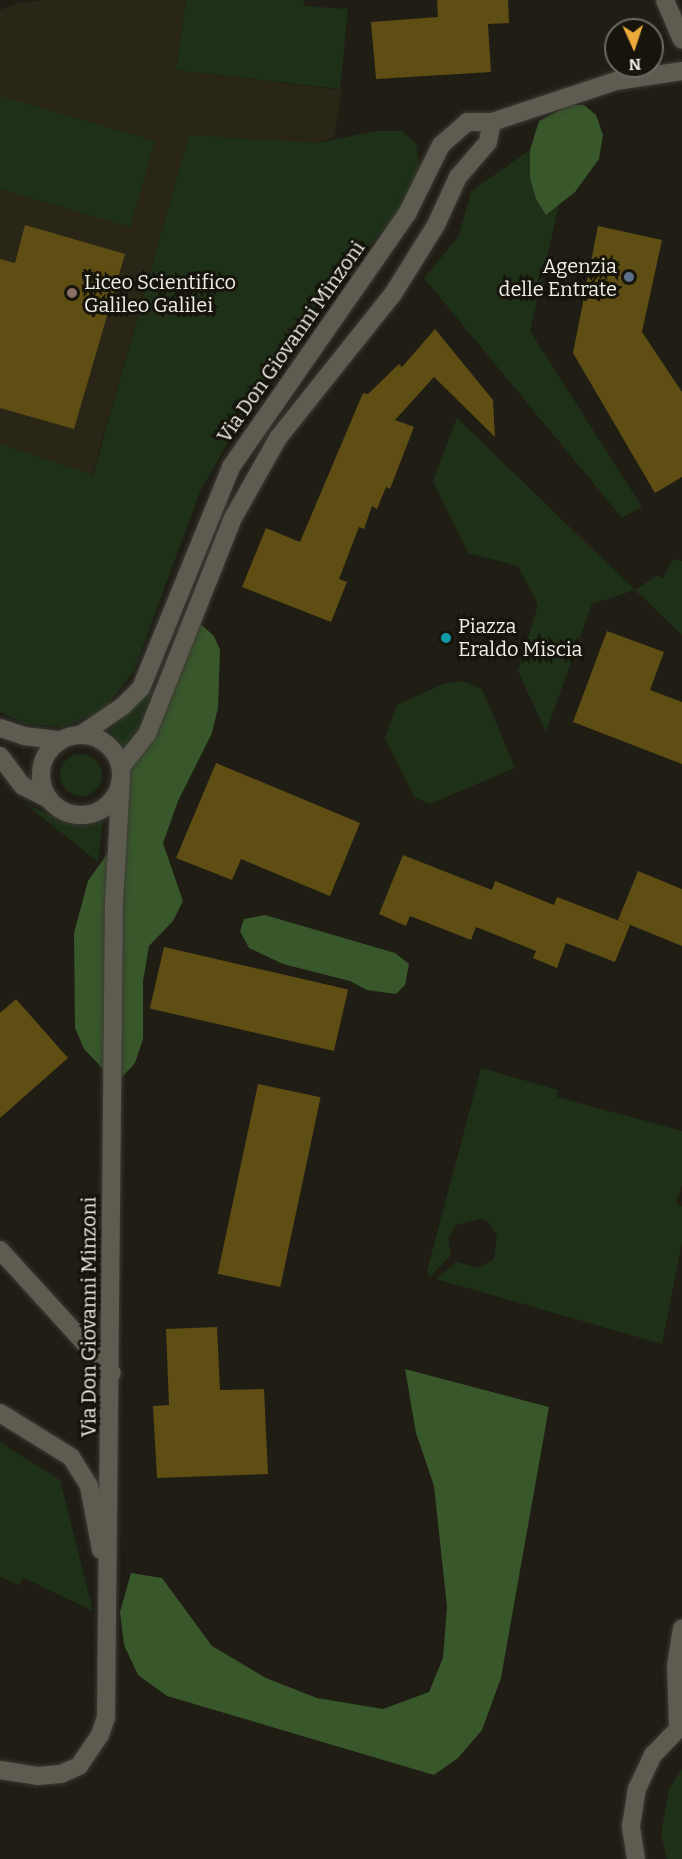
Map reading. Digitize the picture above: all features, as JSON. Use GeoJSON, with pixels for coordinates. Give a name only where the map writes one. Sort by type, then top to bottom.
{"type":"FeatureCollection","features":[{"type":"Feature","properties":{"kind":"street"},"geometry":{"type":"LineString","coordinates":[[665,0],[682,40]]}},
{"type":"Feature","properties":{"kind":"street","name":"Via Don Giovanni Minzoni"},"geometry":{"type":"LineString","coordinates":[[59,740],[82,734],[123,706],[141,688],[231,467],[407,214],[441,145],[467,122],[492,122],[581,89],[682,71]]}},
{"type":"Feature","properties":{"kind":"street"},"geometry":{"type":"LineString","coordinates":[[0,756],[23,786],[47,798],[70,814],[98,812],[117,793],[121,773],[147,734],[233,518],[278,438],[393,294],[436,225],[458,177],[488,142],[492,122]]}},
{"type":"Feature","properties":{"kind":"street"},"geometry":{"type":"LineString","coordinates":[[0,728],[24,736],[59,740]]}},
{"type":"Feature","properties":{"kind":"street"},"geometry":{"type":"LineString","coordinates":[[82,734],[107,744],[121,773]]}},
{"type":"Feature","properties":{"kind":"street"},"geometry":{"type":"LineString","coordinates":[[47,798],[40,773],[49,748],[59,740]]}},
{"type":"Feature","properties":{"kind":"street","name":"Via Don Giovanni Minzoni"},"geometry":{"type":"LineString","coordinates":[[0,1770],[38,1776],[61,1774],[79,1766],[90,1753],[106,1718],[112,1373],[114,903],[121,773]]}},
{"type":"Feature","properties":{"kind":"street"},"geometry":{"type":"LineString","coordinates":[[0,1250],[112,1373]]}},
{"type":"Feature","properties":{"kind":"street"},"geometry":{"type":"LineString","coordinates":[[0,1413],[71,1458],[89,1486],[109,1590]]}},
{"type":"Feature","properties":{"kind":"street"},"geometry":{"type":"LineString","coordinates":[[636,1859],[631,1826],[637,1789],[653,1755],[680,1726],[676,1666],[682,1628]]}},
{"type":"Feature","properties":{"kind":"shaded area","name":"Liceo Scientifico Galileo Galilei"},"geometry":{"type":"Polygon","coordinates":[[[47,0],[186,0],[176,70],[342,90],[334,138],[317,143],[189,136],[92,475],[0,444],[0,10],[19,3],[47,0]]]}},
{"type":"Feature","properties":{"kind":"green space"},"geometry":{"type":"Polygon","coordinates":[[[186,0],[303,0],[305,6],[348,9],[340,89],[176,70],[186,0]]]}},
{"type":"Feature","properties":{"kind":"green space"},"geometry":{"type":"Polygon","coordinates":[[[0,96],[155,141],[130,227],[0,189],[0,96]]]}},
{"type":"Feature","properties":{"kind":"green space"},"geometry":{"type":"Polygon","coordinates":[[[569,105],[584,105],[596,115],[603,135],[599,159],[575,192],[546,215],[536,199],[530,178],[530,150],[539,121],[569,105]]]}},
{"type":"Feature","properties":{"kind":"green space"},"geometry":{"type":"Polygon","coordinates":[[[377,131],[402,131],[416,143],[420,169],[405,205],[317,305],[241,419],[199,494],[134,671],[103,711],[63,727],[25,724],[0,712],[0,444],[93,475],[189,135],[317,143],[377,131]]]}},
{"type":"Feature","properties":{"kind":"green space"},"geometry":{"type":"Polygon","coordinates":[[[530,150],[530,178],[546,215],[559,205],[530,331],[642,507],[622,518],[424,278],[459,236],[471,191],[530,150]]]}},
{"type":"Feature","properties":{"kind":"green space"},"geometry":{"type":"Polygon","coordinates":[[[457,418],[635,590],[592,604],[546,732],[518,671],[538,605],[518,566],[468,553],[433,481],[457,418]]]}},
{"type":"Feature","properties":{"kind":"green space"},"geometry":{"type":"Polygon","coordinates":[[[673,559],[682,561],[682,635],[635,590],[658,575],[663,579],[673,559]]]}},
{"type":"Feature","properties":{"kind":"green space"},"geometry":{"type":"Polygon","coordinates":[[[198,622],[214,636],[220,650],[218,708],[212,733],[178,801],[163,843],[183,901],[173,921],[149,946],[143,981],[143,1039],[135,1063],[122,1077],[108,1074],[84,1049],[75,1028],[74,933],[88,881],[107,854],[122,816],[126,770],[198,622]]]}},
{"type":"Feature","properties":{"kind":"green space"},"geometry":{"type":"Polygon","coordinates":[[[463,681],[482,689],[515,768],[430,804],[414,797],[385,738],[397,705],[443,684],[463,681]]]}},
{"type":"Feature","properties":{"kind":"green space"},"geometry":{"type":"Polygon","coordinates":[[[154,687],[148,705],[128,754],[109,730],[154,687]]]}},
{"type":"Feature","properties":{"kind":"green space"},"geometry":{"type":"Polygon","coordinates":[[[81,754],[96,760],[102,775],[96,790],[81,796],[66,790],[60,775],[66,760],[81,754]]]}},
{"type":"Feature","properties":{"kind":"green space"},"geometry":{"type":"Polygon","coordinates":[[[24,803],[71,825],[88,826],[103,821],[98,862],[24,803]]]}},
{"type":"Feature","properties":{"kind":"green space"},"geometry":{"type":"Polygon","coordinates":[[[265,915],[395,953],[409,964],[405,985],[396,994],[367,990],[350,981],[283,964],[249,948],[240,931],[244,919],[265,915]]]}},
{"type":"Feature","properties":{"kind":"green space"},"geometry":{"type":"Polygon","coordinates":[[[481,1068],[558,1090],[557,1097],[682,1131],[682,1184],[676,1204],[682,1206],[682,1243],[662,1344],[436,1279],[456,1262],[479,1268],[494,1259],[497,1235],[488,1222],[480,1219],[456,1225],[448,1239],[451,1255],[430,1277],[427,1271],[481,1068]]]}},
{"type":"Feature","properties":{"kind":"green space"},"geometry":{"type":"Polygon","coordinates":[[[405,1369],[549,1407],[501,1678],[482,1730],[458,1758],[434,1775],[167,1696],[138,1675],[124,1645],[120,1612],[131,1573],[162,1578],[212,1646],[266,1678],[317,1698],[383,1709],[429,1692],[443,1658],[447,1607],[434,1486],[416,1433],[405,1369]]]}},
{"type":"Feature","properties":{"kind":"green space"},"geometry":{"type":"Polygon","coordinates":[[[0,1442],[60,1480],[93,1611],[24,1578],[19,1585],[0,1577],[0,1442]]]}},
{"type":"Feature","properties":{"kind":"green space"},"geometry":{"type":"Polygon","coordinates":[[[682,1769],[682,1859],[667,1859],[661,1834],[669,1789],[682,1769]]]}},
{"type":"Feature","properties":{"kind":"building"},"geometry":{"type":"Polygon","coordinates":[[[437,0],[508,0],[509,23],[488,24],[491,72],[376,79],[371,22],[438,17],[437,0]]]}},
{"type":"Feature","properties":{"kind":"building"},"geometry":{"type":"Polygon","coordinates":[[[25,225],[125,254],[74,429],[0,408],[0,259],[15,263],[25,225]]]}},
{"type":"Feature","properties":{"kind":"building"},"geometry":{"type":"Polygon","coordinates":[[[598,226],[662,240],[642,332],[682,392],[682,477],[655,493],[573,353],[598,226]]]}},
{"type":"Feature","properties":{"kind":"building"},"geometry":{"type":"Polygon","coordinates":[[[435,329],[493,400],[495,437],[434,377],[395,420],[414,427],[390,489],[386,487],[377,509],[372,506],[364,529],[359,527],[339,579],[347,582],[331,622],[242,587],[266,528],[300,542],[363,393],[368,394],[399,364],[402,367],[435,329]]]}},
{"type":"Feature","properties":{"kind":"building"},"geometry":{"type":"Polygon","coordinates":[[[607,631],[664,652],[650,690],[682,702],[682,764],[573,722],[607,631]]]}},
{"type":"Feature","properties":{"kind":"building"},"geometry":{"type":"Polygon","coordinates":[[[216,763],[360,823],[330,896],[241,859],[232,880],[176,858],[216,763]]]}},
{"type":"Feature","properties":{"kind":"building"},"geometry":{"type":"Polygon","coordinates":[[[403,855],[492,890],[495,881],[554,905],[557,897],[630,925],[615,962],[566,943],[557,968],[533,958],[536,951],[476,927],[471,940],[410,916],[406,926],[379,914],[403,855]]]}},
{"type":"Feature","properties":{"kind":"building"},"geometry":{"type":"Polygon","coordinates":[[[638,871],[682,889],[682,946],[618,920],[638,871]]]}},
{"type":"Feature","properties":{"kind":"building"},"geometry":{"type":"Polygon","coordinates":[[[164,947],[348,990],[334,1051],[150,1008],[164,947]]]}},
{"type":"Feature","properties":{"kind":"building"},"geometry":{"type":"Polygon","coordinates":[[[16,999],[68,1058],[0,1118],[0,1013],[16,999]]]}},
{"type":"Feature","properties":{"kind":"building"},"geometry":{"type":"Polygon","coordinates":[[[258,1084],[321,1097],[280,1287],[218,1274],[258,1084]]]}},
{"type":"Feature","properties":{"kind":"building"},"geometry":{"type":"Polygon","coordinates":[[[217,1327],[220,1390],[264,1389],[268,1474],[157,1478],[153,1406],[169,1405],[166,1329],[217,1327]]]}},
{"type":"Feature","properties":{"kind":"place","name":"Agenzia delle Entrate"},"geometry":{"type":"Point","coordinates":[629,277]}},
{"type":"Feature","properties":{"kind":"place","name":"Liceo Scientifico Galileo Galilei"},"geometry":{"type":"Point","coordinates":[72,293]}},
{"type":"Feature","properties":{"kind":"place","name":"Piazza Eraldo Miscia"},"geometry":{"type":"Point","coordinates":[446,638]}}]}
